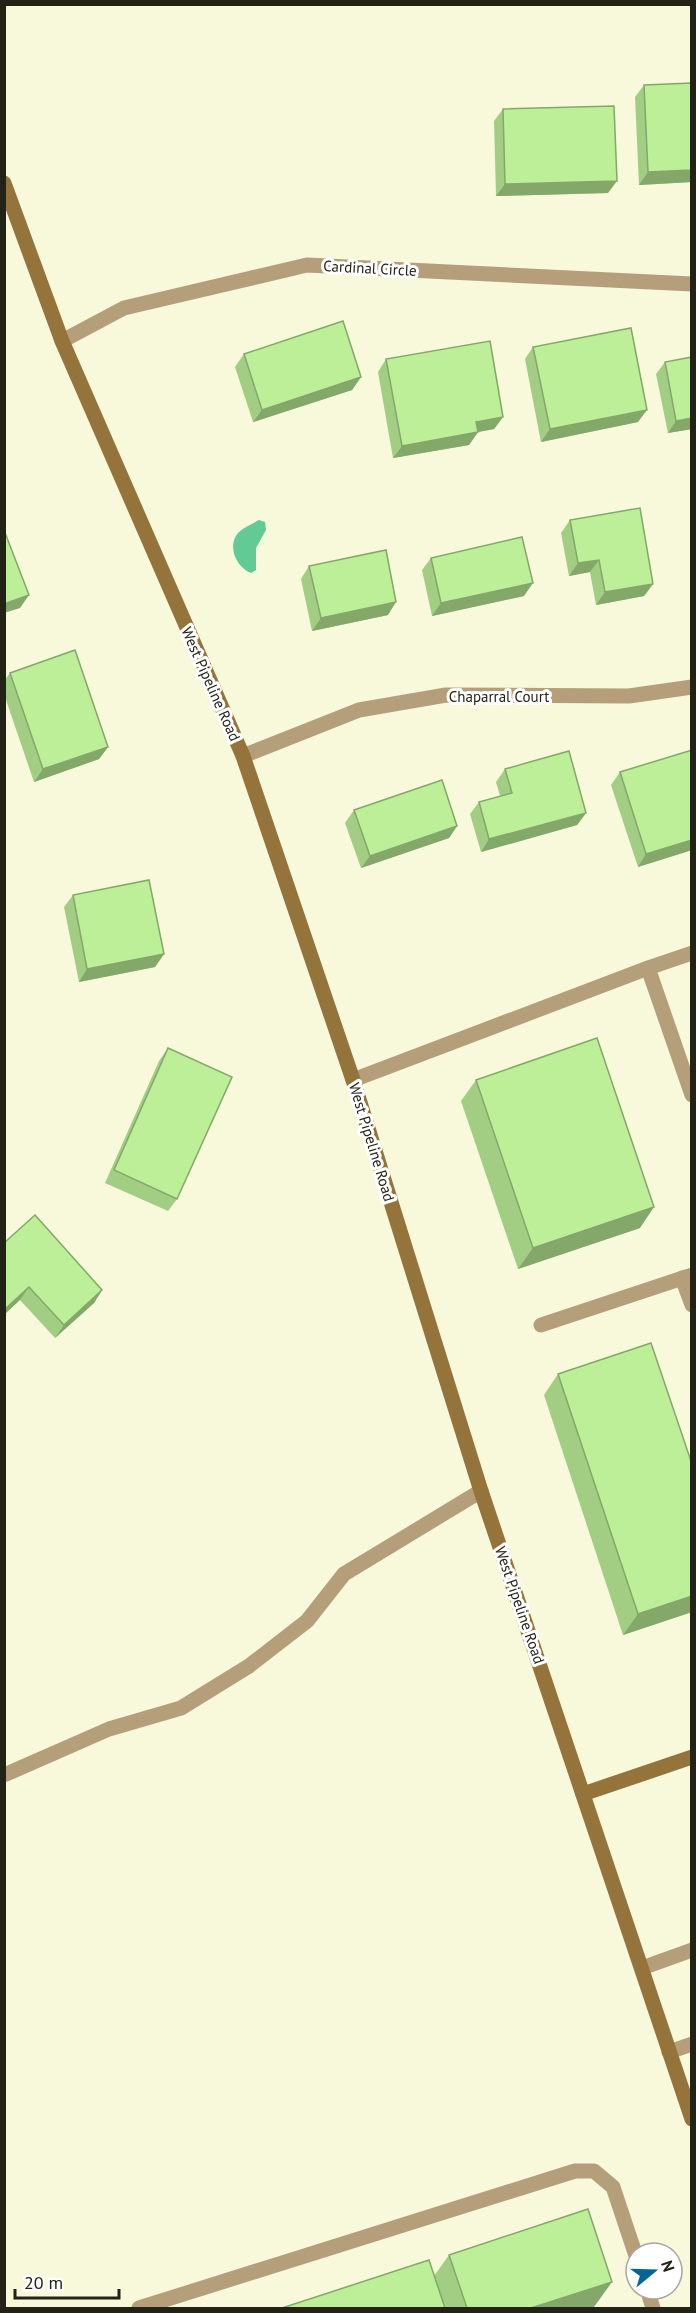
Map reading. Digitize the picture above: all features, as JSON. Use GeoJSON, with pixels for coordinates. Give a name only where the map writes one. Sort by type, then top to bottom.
{"type":"FeatureCollection","features":[{"type":"Feature","properties":{"kind":"main road","name":"West Pipeline Road"},"geometry":{"type":"LineString","coordinates":[[4,183],[62,341],[243,756],[353,1080],[481,1491],[692,2119]]}},
{"type":"Feature","properties":{"kind":"main road"},"geometry":{"type":"LineString","coordinates":[[583,1794],[692,1757]]}},
{"type":"Feature","properties":{"kind":"street","name":"Cardinal Circle"},"geometry":{"type":"LineString","coordinates":[[62,341],[124,308],[307,265],[692,284]]}},
{"type":"Feature","properties":{"kind":"street","name":"Chaparral Court"},"geometry":{"type":"LineString","coordinates":[[243,756],[359,710],[446,695],[629,696],[692,687]]}},
{"type":"Feature","properties":{"kind":"street"},"geometry":{"type":"LineString","coordinates":[[353,1080],[692,952]]}},
{"type":"Feature","properties":{"kind":"street"},"geometry":{"type":"LineString","coordinates":[[648,968],[692,1095]]}},
{"type":"Feature","properties":{"kind":"street"},"geometry":{"type":"LineString","coordinates":[[541,1325],[687,1276],[692,1305]]}},
{"type":"Feature","properties":{"kind":"street"},"geometry":{"type":"LineString","coordinates":[[4,1774],[109,1729],[182,1708],[249,1666],[307,1621],[344,1574],[481,1491]]}},
{"type":"Feature","properties":{"kind":"street"},"geometry":{"type":"LineString","coordinates":[[642,1968],[692,1950]]}},
{"type":"Feature","properties":{"kind":"street"},"geometry":{"type":"LineString","coordinates":[[669,2052],[692,2044]]}},
{"type":"Feature","properties":{"kind":"street"},"geometry":{"type":"LineString","coordinates":[[140,2308],[575,2171],[594,2171],[614,2187],[631,2241]]}},
{"type":"Feature","properties":{"kind":"shaded area"},"geometry":{"type":"Polygon","coordinates":[[[259,520],[265,522],[266,530],[256,548],[256,570],[251,573],[237,561],[233,544],[238,533],[259,520]]]}},
{"type":"Feature","properties":{"kind":"building"},"geometry":{"type":"Polygon","coordinates":[[[692,83],[692,170],[648,172],[644,85],[692,83]]]}},
{"type":"Feature","properties":{"kind":"building"},"geometry":{"type":"Polygon","coordinates":[[[614,106],[617,181],[505,184],[503,109],[614,106]]]}},
{"type":"Feature","properties":{"kind":"building"},"geometry":{"type":"Polygon","coordinates":[[[343,321],[361,377],[262,410],[244,354],[343,321]]]}},
{"type":"Feature","properties":{"kind":"building"},"geometry":{"type":"Polygon","coordinates":[[[631,328],[647,410],[550,429],[533,347],[631,328]]]}},
{"type":"Feature","properties":{"kind":"building"},"geometry":{"type":"Polygon","coordinates":[[[490,341],[503,417],[476,422],[478,432],[402,446],[386,359],[490,341]]]}},
{"type":"Feature","properties":{"kind":"building"},"geometry":{"type":"Polygon","coordinates":[[[692,357],[692,418],[676,421],[665,362],[692,357]]]}},
{"type":"Feature","properties":{"kind":"building"},"geometry":{"type":"Polygon","coordinates":[[[640,508],[653,584],[605,592],[599,560],[578,563],[570,520],[640,508]]]}},
{"type":"Feature","properties":{"kind":"building"},"geometry":{"type":"Polygon","coordinates":[[[4,530],[29,595],[4,604],[4,530]]]}},
{"type":"Feature","properties":{"kind":"building"},"geometry":{"type":"Polygon","coordinates":[[[522,537],[533,583],[441,603],[431,558],[522,537]]]}},
{"type":"Feature","properties":{"kind":"building"},"geometry":{"type":"Polygon","coordinates":[[[386,550],[396,602],[321,618],[309,566],[386,550]]]}},
{"type":"Feature","properties":{"kind":"building"},"geometry":{"type":"Polygon","coordinates":[[[75,650],[108,747],[43,769],[10,673],[75,650]]]}},
{"type":"Feature","properties":{"kind":"building"},"geometry":{"type":"Polygon","coordinates":[[[692,750],[692,840],[646,854],[620,772],[692,750]]]}},
{"type":"Feature","properties":{"kind":"building"},"geometry":{"type":"Polygon","coordinates":[[[569,751],[586,813],[489,839],[479,802],[512,793],[505,769],[569,751]]]}},
{"type":"Feature","properties":{"kind":"building"},"geometry":{"type":"Polygon","coordinates":[[[442,780],[457,826],[370,856],[354,810],[442,780]]]}},
{"type":"Feature","properties":{"kind":"building"},"geometry":{"type":"Polygon","coordinates":[[[149,880],[164,954],[87,969],[73,895],[149,880]]]}},
{"type":"Feature","properties":{"kind":"building"},"geometry":{"type":"Polygon","coordinates":[[[597,1038],[654,1207],[533,1248],[476,1080],[597,1038]]]}},
{"type":"Feature","properties":{"kind":"building"},"geometry":{"type":"Polygon","coordinates":[[[168,1048],[232,1077],[177,1199],[114,1170],[168,1048]]]}},
{"type":"Feature","properties":{"kind":"building"},"geometry":{"type":"Polygon","coordinates":[[[35,1215],[102,1290],[64,1325],[29,1287],[4,1310],[4,1243],[35,1215]]]}},
{"type":"Feature","properties":{"kind":"building"},"geometry":{"type":"Polygon","coordinates":[[[651,1343],[692,1464],[692,1596],[638,1614],[558,1374],[651,1343]]]}},
{"type":"Feature","properties":{"kind":"building"},"geometry":{"type":"Polygon","coordinates":[[[588,2209],[612,2282],[531,2308],[467,2308],[449,2255],[588,2209]]]}},
{"type":"Feature","properties":{"kind":"building"},"geometry":{"type":"Polygon","coordinates":[[[429,2260],[445,2308],[282,2308],[429,2260]]]}}]}
